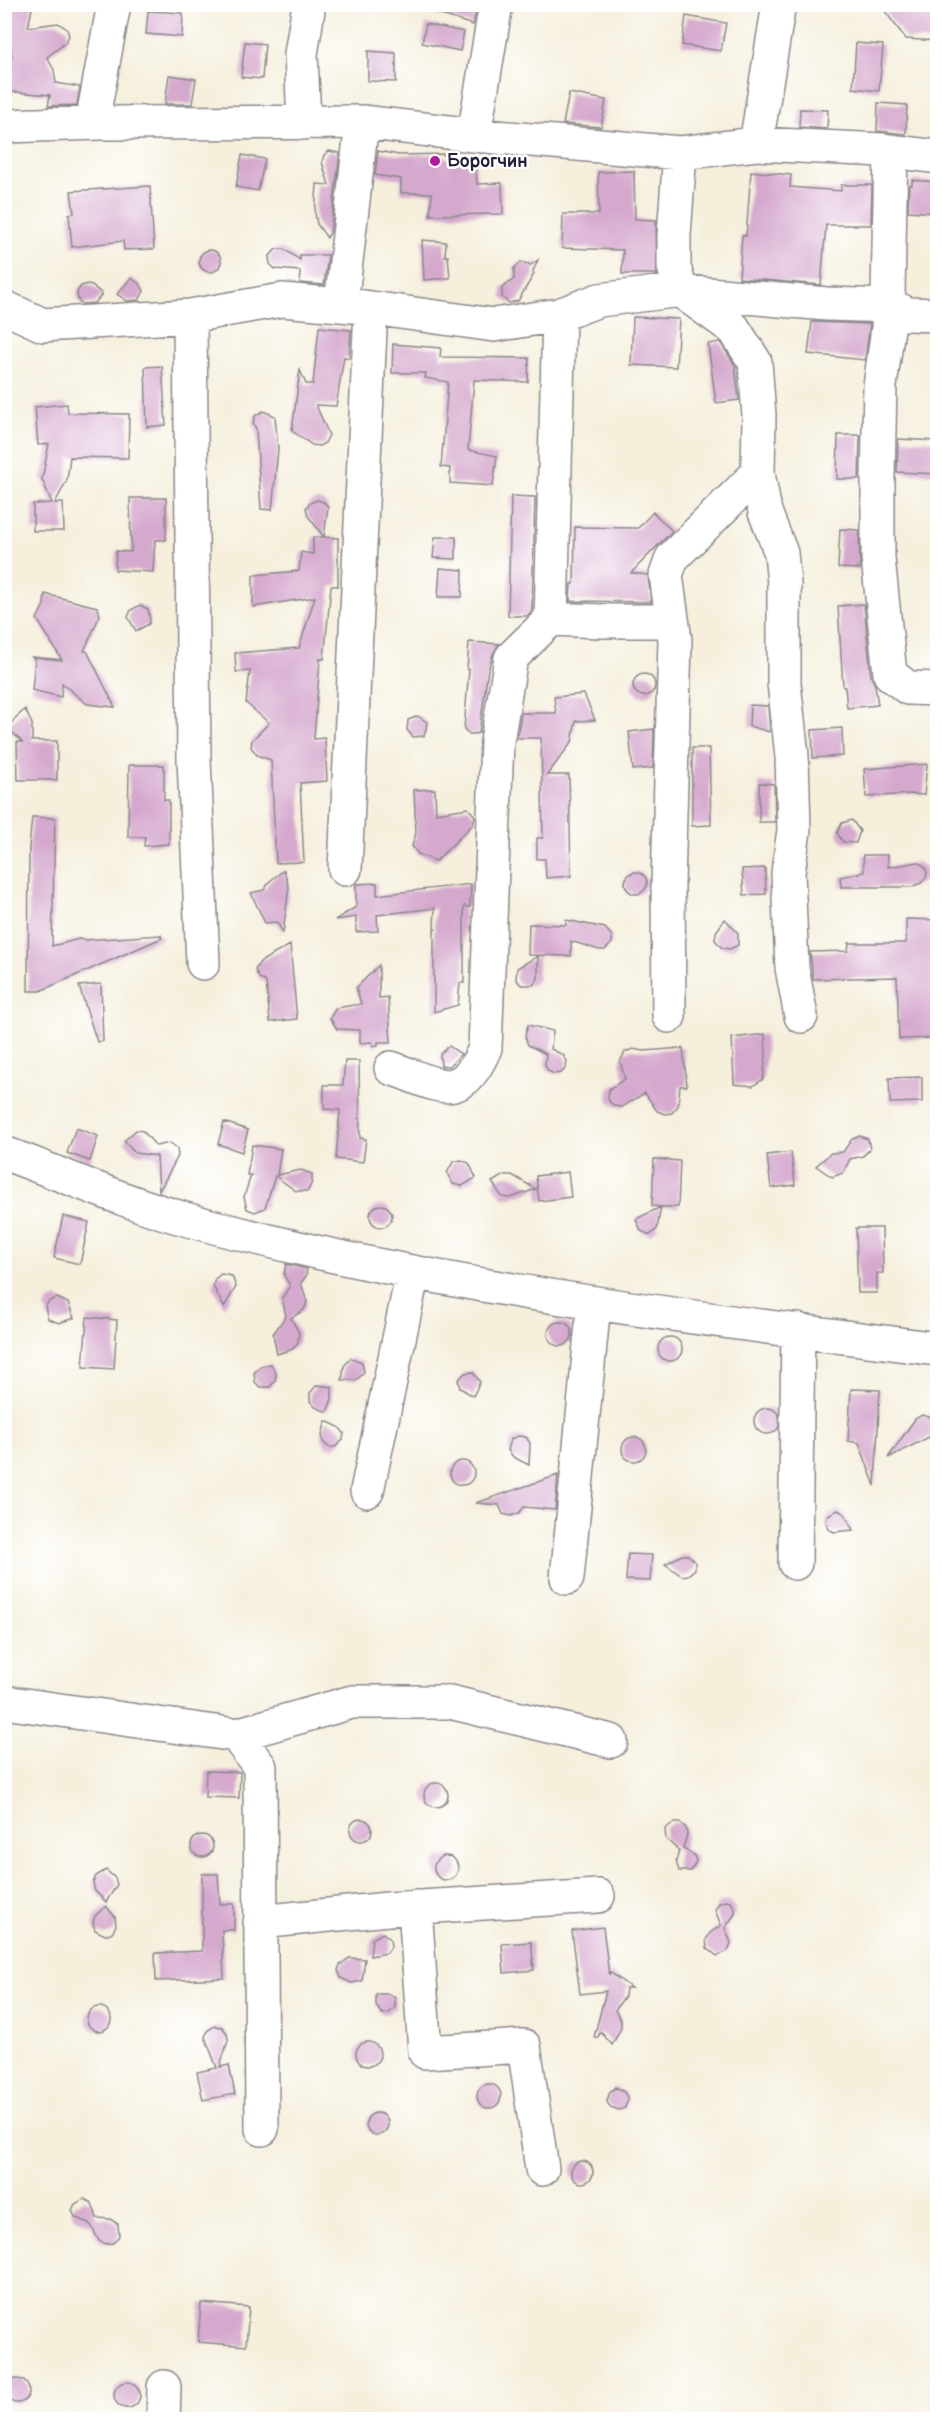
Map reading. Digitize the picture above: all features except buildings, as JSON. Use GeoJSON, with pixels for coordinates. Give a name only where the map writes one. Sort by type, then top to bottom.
{"type":"FeatureCollection","features":[{"type":"Feature","properties":{"kind":"street"},"geometry":{"type":"LineString","coordinates":[[102,123],[95,106],[114,4]]}},
{"type":"Feature","properties":{"kind":"street"},"geometry":{"type":"LineString","coordinates":[[304,123],[301,54],[309,4]]}},
{"type":"Feature","properties":{"kind":"street"},"geometry":{"type":"LineString","coordinates":[[474,135],[496,4]]}},
{"type":"Feature","properties":{"kind":"street"},"geometry":{"type":"LineString","coordinates":[[756,144],[779,4]]}},
{"type":"Feature","properties":{"kind":"street"},"geometry":{"type":"LineString","coordinates":[[4,126],[102,123],[362,122],[474,135],[680,153],[756,144],[938,157]]}},
{"type":"Feature","properties":{"kind":"street"},"geometry":{"type":"LineString","coordinates":[[345,869],[362,122]]}},
{"type":"Feature","properties":{"kind":"street"},"geometry":{"type":"LineString","coordinates":[[891,152],[888,293],[891,306],[880,386],[878,558],[890,674],[908,688],[938,689]]}},
{"type":"Feature","properties":{"kind":"street"},"geometry":{"type":"LineString","coordinates":[[680,153],[674,267],[681,291],[734,329],[755,362],[759,416],[758,473],[765,512],[781,553],[784,584],[784,683],[792,756],[794,819],[788,873],[792,968],[801,1016]]}},
{"type":"Feature","properties":{"kind":"street"},"geometry":{"type":"LineString","coordinates":[[4,307],[43,325],[190,316],[282,300],[494,325],[559,315],[599,300],[681,291],[827,304],[891,306],[908,314],[938,315]]}},
{"type":"Feature","properties":{"kind":"street"},"geometry":{"type":"LineString","coordinates":[[391,1068],[445,1087],[462,1083],[477,1067],[485,1048],[497,741],[511,658],[551,619],[559,315]]}},
{"type":"Feature","properties":{"kind":"street"},"geometry":{"type":"LineString","coordinates":[[190,316],[194,759],[203,963]]}},
{"type":"Feature","properties":{"kind":"street"},"geometry":{"type":"LineString","coordinates":[[669,1016],[668,885],[675,640],[666,575],[672,558],[758,473]]}},
{"type":"Feature","properties":{"kind":"street"},"geometry":{"type":"LineString","coordinates":[[551,619],[672,621]]}},
{"type":"Feature","properties":{"kind":"street"},"geometry":{"type":"LineString","coordinates":[[4,1153],[183,1218],[413,1272],[594,1304],[938,1349]]}},
{"type":"Feature","properties":{"kind":"street"},"geometry":{"type":"LineString","coordinates":[[367,1491],[413,1272]]}},
{"type":"Feature","properties":{"kind":"street"},"geometry":{"type":"LineString","coordinates":[[567,1578],[594,1304]]}},
{"type":"Feature","properties":{"kind":"street"},"geometry":{"type":"LineString","coordinates":[[795,1563],[798,1330]]}},
{"type":"Feature","properties":{"kind":"street"},"geometry":{"type":"LineString","coordinates":[[4,1702],[237,1735],[352,1702],[450,1702],[611,1741]]}},
{"type":"Feature","properties":{"kind":"street"},"geometry":{"type":"LineString","coordinates":[[237,1735],[260,1767],[262,2129]]}},
{"type":"Feature","properties":{"kind":"street"},"geometry":{"type":"LineString","coordinates":[[260,1922],[415,1907],[598,1896]]}},
{"type":"Feature","properties":{"kind":"street"},"geometry":{"type":"LineString","coordinates":[[415,1907],[425,2052],[524,2046],[542,2169]]}},
{"type":"Feature","properties":{"kind":"street"},"geometry":{"type":"LineString","coordinates":[[163,2420],[164,2387]]}},
{"type":"Feature","properties":{"kind":"place","name":"Борогчин"},"geometry":{"type":"Point","coordinates":[435,161]}}]}
